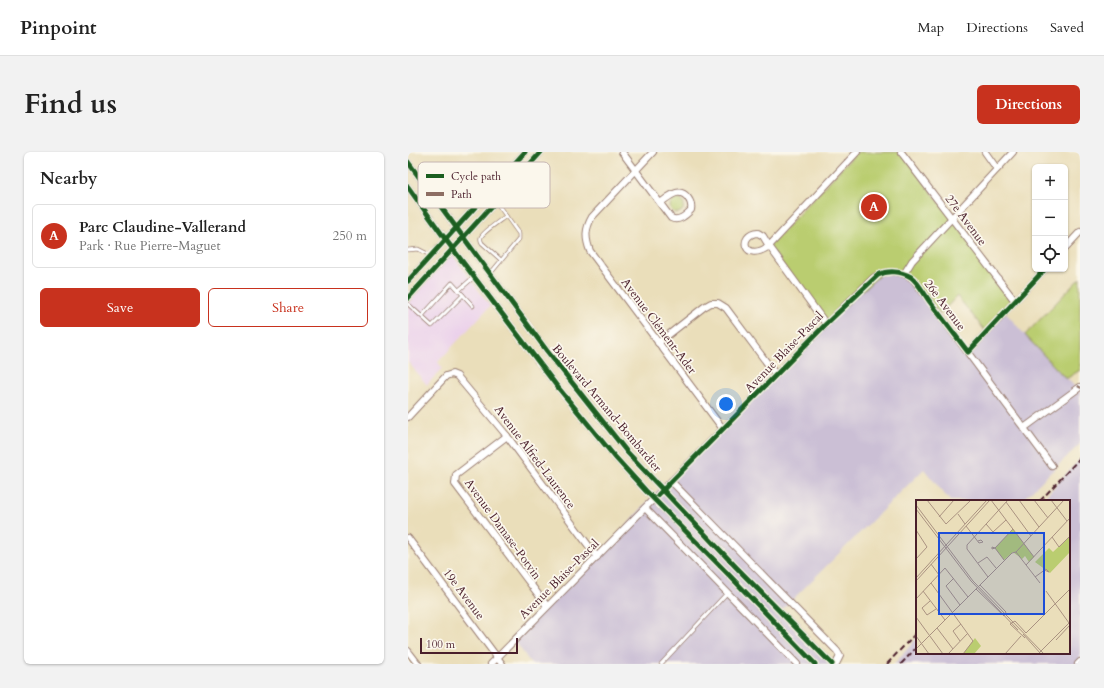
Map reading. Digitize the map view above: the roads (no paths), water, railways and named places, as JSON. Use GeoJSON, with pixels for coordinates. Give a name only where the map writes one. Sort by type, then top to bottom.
{"type":"FeatureCollection","features":[{"type":"Feature","properties":{"kind":"street"},"geometry":{"type":"LineString","coordinates":[[516,162],[525,152]]}},
{"type":"Feature","properties":{"kind":"street"},"geometry":{"type":"LineString","coordinates":[[532,162],[541,152]]}},
{"type":"Feature","properties":{"kind":"street"},"geometry":{"type":"LineString","coordinates":[[622,152],[669,216],[674,220],[680,219],[691,210],[691,202],[684,193],[681,192],[676,193],[660,203]]}},
{"type":"Feature","properties":{"kind":"street"},"geometry":{"type":"LineString","coordinates":[[636,170],[653,152]]}},
{"type":"Feature","properties":{"kind":"street"},"geometry":{"type":"LineString","coordinates":[[826,324],[769,246],[857,152]]}},
{"type":"Feature","properties":{"kind":"street","name":"27e Avenue"},"geometry":{"type":"LineString","coordinates":[[901,152],[1015,301]]}},
{"type":"Feature","properties":{"kind":"street"},"geometry":{"type":"LineString","coordinates":[[985,152],[997,169]]}},
{"type":"Feature","properties":{"kind":"street"},"geometry":{"type":"LineString","coordinates":[[904,274],[912,261],[1013,152]]}},
{"type":"Feature","properties":{"kind":"street","name":"Boulevard Armand-Bombardier"},"geometry":{"type":"LineString","coordinates":[[408,162],[418,176]]}},
{"type":"Feature","properties":{"kind":"street","name":"Avenue Clément-Ader"},"geometry":{"type":"LineString","coordinates":[[636,170],[592,217],[588,224],[586,243],[590,251],[723,429]]}},
{"type":"Feature","properties":{"kind":"street","name":"Boulevard Armand-Bombardier"},"geometry":{"type":"LineString","coordinates":[[408,187],[418,201]]}},
{"type":"Feature","properties":{"kind":"street","name":"Boulevard Armand-Bombardier"},"geometry":{"type":"LineString","coordinates":[[423,208],[556,385],[626,469],[815,664]]}},
{"type":"Feature","properties":{"kind":"street","name":"Boulevard Armand-Bombardier"},"geometry":{"type":"LineString","coordinates":[[441,208],[546,351],[627,452],[736,568],[832,664]]}},
{"type":"Feature","properties":{"kind":"street"},"geometry":{"type":"LineString","coordinates":[[408,281],[473,208]]}},
{"type":"Feature","properties":{"kind":"street"},"geometry":{"type":"LineString","coordinates":[[408,298],[490,208]]}},
{"type":"Feature","properties":{"kind":"street"},"geometry":{"type":"LineString","coordinates":[[1068,245],[1080,232]]}},
{"type":"Feature","properties":{"kind":"street","name":"Avenue Blaise-Pascal"},"geometry":{"type":"LineString","coordinates":[[491,664],[546,606],[597,557],[826,324],[878,275],[889,271],[904,274]]}},
{"type":"Feature","properties":{"kind":"street"},"geometry":{"type":"LineString","coordinates":[[968,352],[1042,272]]}},
{"type":"Feature","properties":{"kind":"street","name":"26e Avenue"},"geometry":{"type":"LineString","coordinates":[[904,274],[914,280],[1052,466]]}},
{"type":"Feature","properties":{"kind":"street"},"geometry":{"type":"LineString","coordinates":[[658,343],[704,307],[711,303],[718,303],[726,308],[776,375]]}},
{"type":"Feature","properties":{"kind":"street","name":"Avenue Alfred-Laurence"},"geometry":{"type":"LineString","coordinates":[[408,415],[446,376],[452,374],[461,380],[507,436],[597,557]]}},
{"type":"Feature","properties":{"kind":"street"},"geometry":{"type":"LineString","coordinates":[[1024,428],[1080,388]]}},
{"type":"Feature","properties":{"kind":"street","name":"Avenue Damase-Potvin"},"geometry":{"type":"LineString","coordinates":[[507,436],[456,475],[456,484],[546,606]]}},
{"type":"Feature","properties":{"kind":"street","name":"Boulevard Armand-Bombardier"},"geometry":{"type":"LineString","coordinates":[[671,482],[837,651],[840,656],[836,664]]}},
{"type":"Feature","properties":{"kind":"street"},"geometry":{"type":"LineString","coordinates":[[645,508],[796,664]]}},
{"type":"Feature","properties":{"kind":"street","name":"19e Avenue"},"geometry":{"type":"LineString","coordinates":[[408,538],[502,664]]}},
{"type":"Feature","properties":{"kind":"street"},"geometry":{"type":"LineString","coordinates":[[408,651],[418,664]]}},
{"type":"Feature","properties":{"kind":"lane"},"geometry":{"type":"LineString","coordinates":[[490,274],[500,260],[519,239],[519,234],[500,208]]}},
{"type":"Feature","properties":{"kind":"lane"},"geometry":{"type":"LineString","coordinates":[[500,260],[480,240],[481,236],[506,216]]}},
{"type":"Feature","properties":{"kind":"lane"},"geometry":{"type":"LineString","coordinates":[[408,250],[418,249],[431,256]]}},
{"type":"Feature","properties":{"kind":"lane"},"geometry":{"type":"LineString","coordinates":[[459,290],[474,277]]}},
{"type":"Feature","properties":{"kind":"lane"},"geometry":{"type":"LineString","coordinates":[[422,316],[452,283],[472,306]]}},
{"type":"Feature","properties":{"kind":"lane"},"geometry":{"type":"LineString","coordinates":[[408,304],[432,326],[463,295]]}},
{"type":"Feature","properties":{"kind":"lane"},"geometry":{"type":"LineString","coordinates":[[661,664],[727,593]]}},
{"type":"Feature","properties":{"kind":"railway"},"geometry":{"type":"LineString","coordinates":[[1041,500],[1080,458]]}},
{"type":"Feature","properties":{"kind":"railway"},"geometry":{"type":"LineString","coordinates":[[887,664],[916,633]]}},
{"type":"Feature","properties":{"kind":"railway"},"geometry":{"type":"LineString","coordinates":[[901,664],[916,648]]}},
{"type":"Feature","properties":{"kind":"place","name":"Parc Claudine-Vallerand"},"geometry":{"type":"Point","coordinates":[874,207]}}]}
